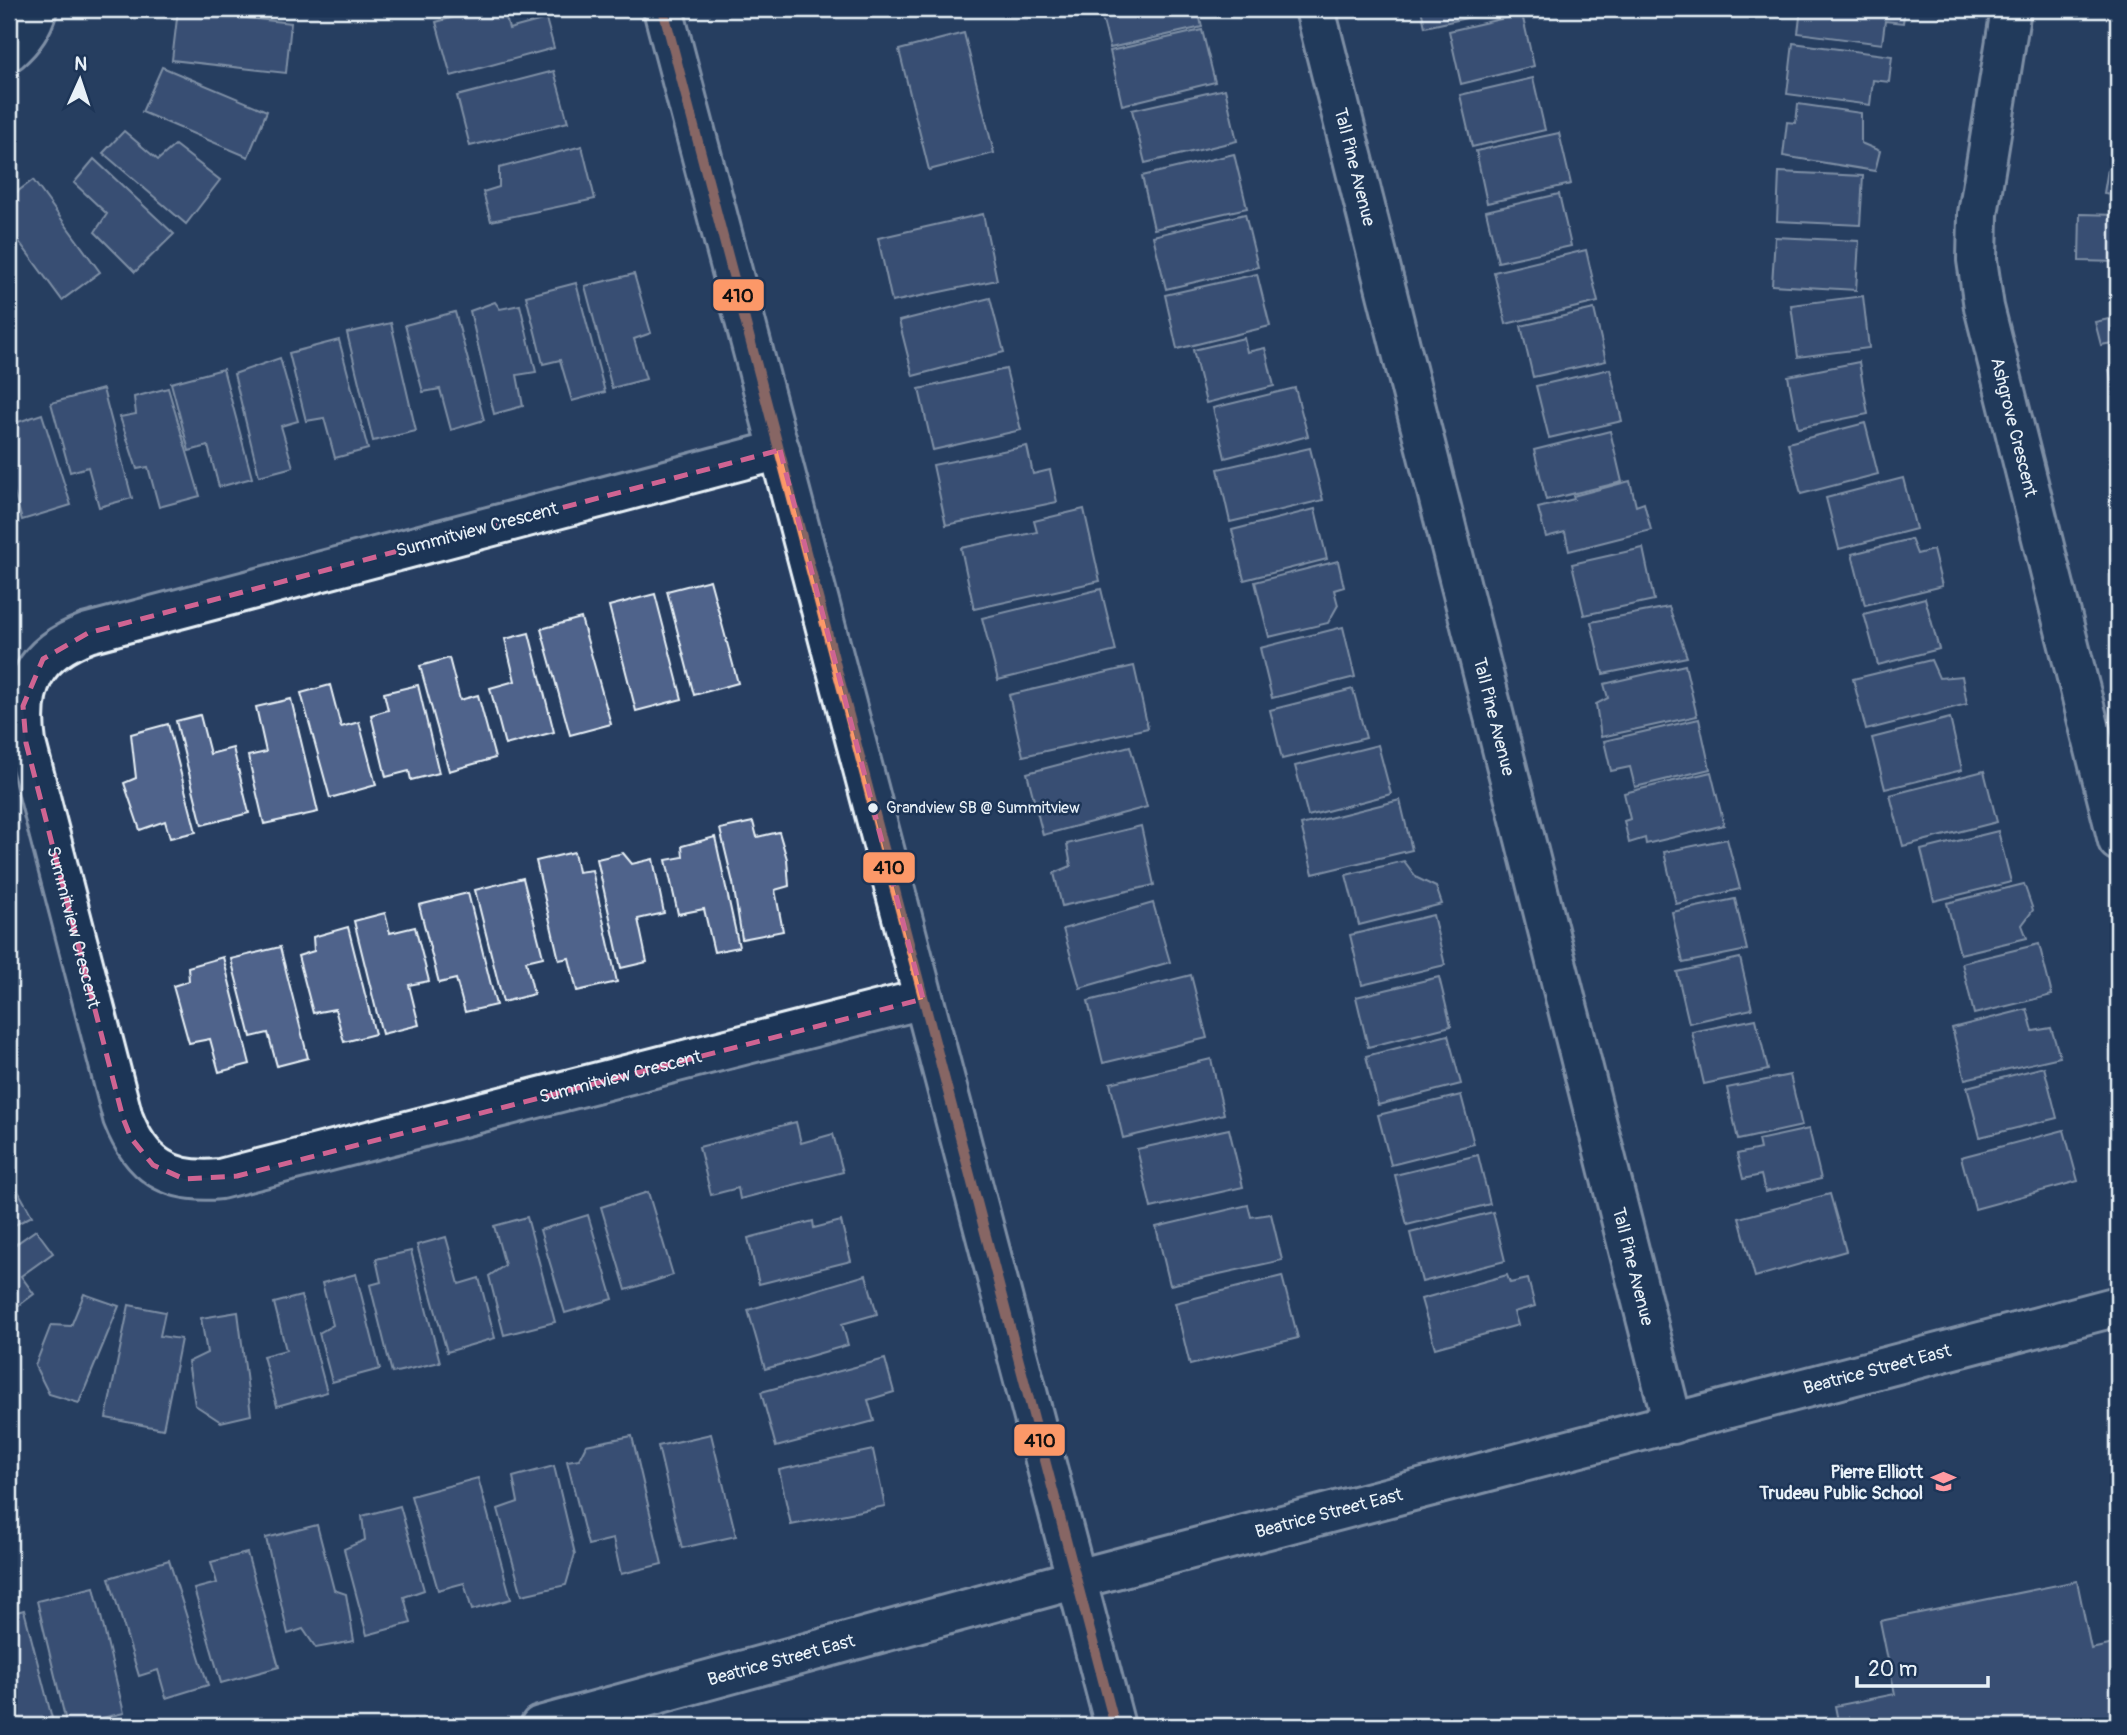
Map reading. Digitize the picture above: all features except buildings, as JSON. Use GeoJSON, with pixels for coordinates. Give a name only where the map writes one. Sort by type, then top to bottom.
{"type":"FeatureCollection","features":[{"type":"Feature","properties":{"kind":"street"},"geometry":{"type":"LineString","coordinates":[[9,51],[20,42],[33,23],[37,9]]}},
{"type":"Feature","properties":{"kind":"street"},"geometry":{"type":"LineString","coordinates":[[663,9],[1115,1726]]}},
{"type":"Feature","properties":{"kind":"street","name":"Tall Pine Avenue"},"geometry":{"type":"LineString","coordinates":[[1315,9],[1673,1424]]}},
{"type":"Feature","properties":{"kind":"street","name":"Ashgrove Crescent"},"geometry":{"type":"LineString","coordinates":[[2011,9],[1978,214],[1977,260],[1980,284],[2118,841]]}},
{"type":"Feature","properties":{"kind":"street","name":"Summitview Crescent"},"geometry":{"type":"LineString","coordinates":[[780,450],[88,633],[58,646],[43,659],[25,697],[23,724],[26,743],[123,1118],[131,1138],[153,1165],[184,1179],[220,1179],[923,999]]}},
{"type":"Feature","properties":{"kind":"street","name":"Beatrice Street East"},"geometry":{"type":"LineString","coordinates":[[540,1726],[1077,1579],[2118,1306]]}},
{"type":"Feature","properties":{"kind":"highlighted area"},"geometry":{"type":"Polygon","coordinates":[[[780,450],[923,999],[237,1176],[184,1179],[153,1165],[131,1138],[123,1118],[26,743],[23,706],[43,659],[88,633],[780,450]]]}},
{"type":"Feature","properties":{"kind":"transit line","name":"410"},"geometry":{"type":"LineString","coordinates":[[663,9],[1115,1726]]}},
{"type":"Feature","properties":{"kind":"place","name":"Grandview SB @ Summitview"},"geometry":{"type":"Point","coordinates":[873,808]}},
{"type":"Feature","properties":{"kind":"place","name":"Pierre Elliott Trudeau Public School"},"geometry":{"type":"Point","coordinates":[1943,1482]}}]}
